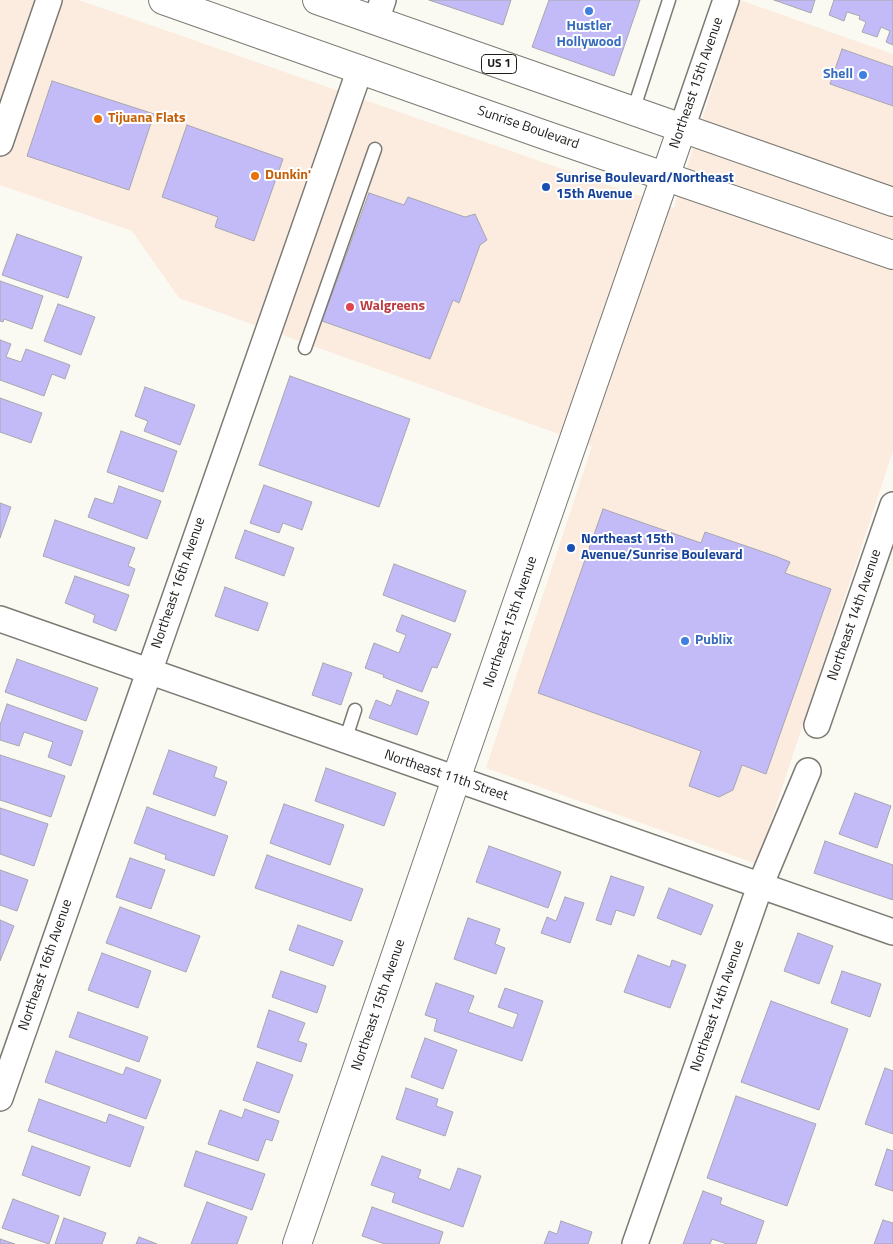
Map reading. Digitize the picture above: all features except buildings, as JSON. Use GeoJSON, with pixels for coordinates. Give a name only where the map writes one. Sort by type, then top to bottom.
{"type":"FeatureCollection","features":[{"type":"Feature","properties":{"kind":"main road","name":"Sunrise Boulevard"},"geometry":{"type":"LineString","coordinates":[[163,0],[542,134],[893,255]]}},
{"type":"Feature","properties":{"kind":"main road","name":"US 1"},"geometry":{"type":"LineString","coordinates":[[317,0],[379,10],[633,111],[893,202]]}},
{"type":"Feature","properties":{"kind":"main road","name":"Northeast 15th Avenue"},"geometry":{"type":"LineString","coordinates":[[297,1244],[682,128]]}},
{"type":"Feature","properties":{"kind":"street"},"geometry":{"type":"LineString","coordinates":[[2,132],[49,0]]}},
{"type":"Feature","properties":{"kind":"street","name":"Northeast 15th Avenue"},"geometry":{"type":"LineString","coordinates":[[682,128],[726,0]]}},
{"type":"Feature","properties":{"kind":"street","name":"Northeast 16th Avenue"},"geometry":{"type":"LineString","coordinates":[[0,1098],[360,69]]}},
{"type":"Feature","properties":{"kind":"street","name":"Northeast 14th Avenue"},"geometry":{"type":"LineString","coordinates":[[818,725],[893,505]]}},
{"type":"Feature","properties":{"kind":"street","name":"Northeast 11th Street"},"geometry":{"type":"LineString","coordinates":[[0,620],[893,932]]}},
{"type":"Feature","properties":{"kind":"street","name":"Northeast 14th Avenue"},"geometry":{"type":"LineString","coordinates":[[634,1244],[760,886],[808,771]]}},
{"type":"Feature","properties":{"kind":"lane"},"geometry":{"type":"LineString","coordinates":[[633,111],[669,0]]}},
{"type":"Feature","properties":{"kind":"lane"},"geometry":{"type":"LineString","coordinates":[[305,348],[375,149]]}},
{"type":"Feature","properties":{"kind":"lane"},"geometry":{"type":"LineString","coordinates":[[345,741],[355,710]]}},
{"type":"Feature","properties":{"kind":"shaded area"},"geometry":{"type":"Polygon","coordinates":[[[0,0],[79,0],[674,208],[740,0],[893,54],[893,451],[757,864],[486,768],[592,446],[179,298],[132,231],[0,185],[0,0]]]}},
{"type":"Feature","properties":{"kind":"place","name":"Hustler Hollywood"},"geometry":{"type":"Point","coordinates":[589,11]}},
{"type":"Feature","properties":{"kind":"place","name":"Shell"},"geometry":{"type":"Point","coordinates":[863,75]}},
{"type":"Feature","properties":{"kind":"place","name":"Tijuana Flats"},"geometry":{"type":"Point","coordinates":[98,119]}},
{"type":"Feature","properties":{"kind":"place","name":"Dunkin'"},"geometry":{"type":"Point","coordinates":[255,176]}},
{"type":"Feature","properties":{"kind":"place","name":"Sunrise Boulevard/Northeast 15th Avenue"},"geometry":{"type":"Point","coordinates":[546,187]}},
{"type":"Feature","properties":{"kind":"place","name":"Walgreens"},"geometry":{"type":"Point","coordinates":[350,307]}},
{"type":"Feature","properties":{"kind":"place","name":"Northeast 15th Avenue/Sunrise Boulevard"},"geometry":{"type":"Point","coordinates":[571,548]}},
{"type":"Feature","properties":{"kind":"place","name":"Publix"},"geometry":{"type":"Point","coordinates":[685,641]}}]}
